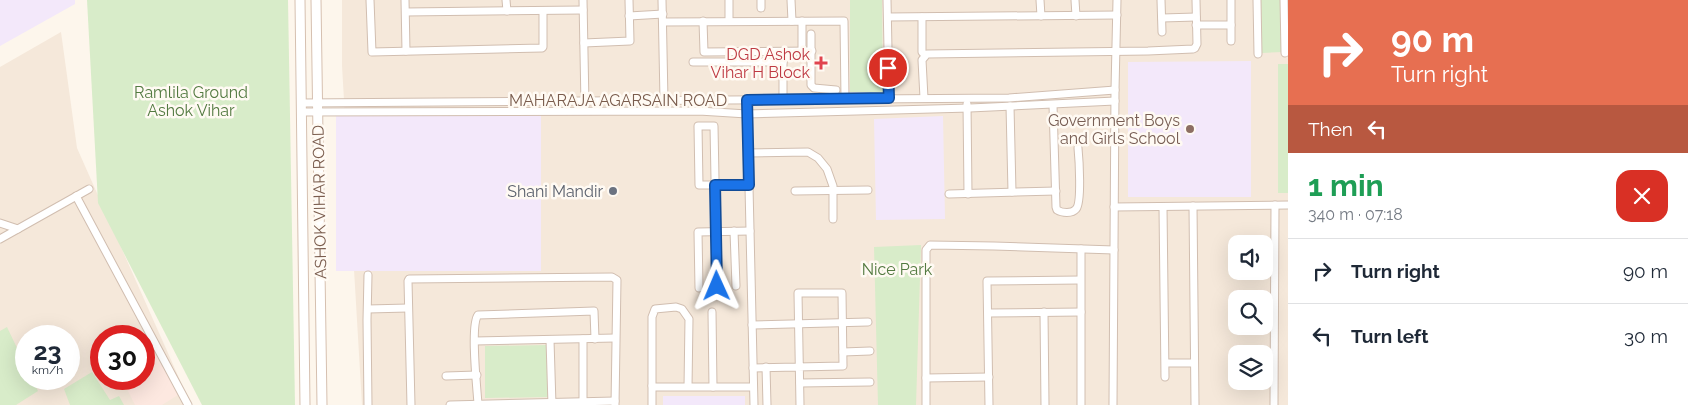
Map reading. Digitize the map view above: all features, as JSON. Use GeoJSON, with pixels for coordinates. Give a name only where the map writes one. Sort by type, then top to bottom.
{"type":"FeatureCollection","features":[{"type":"Feature","properties":{"kind":"main road","name":"ASHOK VIHAR ROAD"},"geometry":{"type":"LineString","coordinates":[[300,0],[305,405]]}},
{"type":"Feature","properties":{"kind":"main road","name":"ASHOK VIHAR ROAD"},"geometry":{"type":"LineString","coordinates":[[316,0],[322,405]]}},
{"type":"Feature","properties":{"kind":"street"},"geometry":{"type":"LineString","coordinates":[[370,0],[372,52],[542,48],[543,11]]}},
{"type":"Feature","properties":{"kind":"street"},"geometry":{"type":"LineString","coordinates":[[405,0],[406,51]]}},
{"type":"Feature","properties":{"kind":"street"},"geometry":{"type":"LineString","coordinates":[[506,0],[506,11]]}},
{"type":"Feature","properties":{"kind":"street"},"geometry":{"type":"LineString","coordinates":[[583,0],[585,111]]}},
{"type":"Feature","properties":{"kind":"street"},"geometry":{"type":"LineString","coordinates":[[584,43],[630,41],[629,0]]}},
{"type":"Feature","properties":{"kind":"street"},"geometry":{"type":"LineString","coordinates":[[662,0],[664,100]]}},
{"type":"Feature","properties":{"kind":"street"},"geometry":{"type":"LineString","coordinates":[[729,0],[729,21]]}},
{"type":"Feature","properties":{"kind":"street"},"geometry":{"type":"LineString","coordinates":[[791,0],[792,21]]}},
{"type":"Feature","properties":{"kind":"street"},"geometry":{"type":"LineString","coordinates":[[887,0],[889,98]]}},
{"type":"Feature","properties":{"kind":"street"},"geometry":{"type":"LineString","coordinates":[[1040,0],[1041,16]]}},
{"type":"Feature","properties":{"kind":"street"},"geometry":{"type":"LineString","coordinates":[[1075,0],[1076,16]]}},
{"type":"Feature","properties":{"kind":"street"},"geometry":{"type":"LineString","coordinates":[[1113,405],[1117,0]]}},
{"type":"Feature","properties":{"kind":"street"},"geometry":{"type":"LineString","coordinates":[[1161,0],[1162,32]]}},
{"type":"Feature","properties":{"kind":"street"},"geometry":{"type":"LineString","coordinates":[[924,98],[922,60],[927,54],[1148,52],[1196,48],[1196,0]]}},
{"type":"Feature","properties":{"kind":"street"},"geometry":{"type":"LineString","coordinates":[[1230,0],[1231,40]]}},
{"type":"Feature","properties":{"kind":"street"},"geometry":{"type":"LineString","coordinates":[[1257,0],[1258,54]]}},
{"type":"Feature","properties":{"kind":"street"},"geometry":{"type":"LineString","coordinates":[[1284,0],[1285,53]]}},
{"type":"Feature","properties":{"kind":"street"},"geometry":{"type":"LineString","coordinates":[[406,12],[584,10]]}},
{"type":"Feature","properties":{"kind":"street"},"geometry":{"type":"LineString","coordinates":[[888,18],[1117,15]]}},
{"type":"Feature","properties":{"kind":"street"},"geometry":{"type":"LineString","coordinates":[[629,16],[703,22],[844,21],[845,99]]}},
{"type":"Feature","properties":{"kind":"street"},"geometry":{"type":"LineString","coordinates":[[922,17],[922,52],[925,55]]}},
{"type":"Feature","properties":{"kind":"street"},"geometry":{"type":"LineString","coordinates":[[1162,18],[1196,17]]}},
{"type":"Feature","properties":{"kind":"street"},"geometry":{"type":"LineString","coordinates":[[802,21],[802,52]]}},
{"type":"Feature","properties":{"kind":"street"},"geometry":{"type":"LineString","coordinates":[[703,22],[704,52],[812,51]]}},
{"type":"Feature","properties":{"kind":"street"},"geometry":{"type":"LineString","coordinates":[[1196,25],[1231,25]]}},
{"type":"Feature","properties":{"kind":"street"},"geometry":{"type":"LineString","coordinates":[[811,34],[811,85],[814,88],[836,90]]}},
{"type":"Feature","properties":{"kind":"street"},"geometry":{"type":"LineString","coordinates":[[783,52],[783,99]]}},
{"type":"Feature","properties":{"kind":"street"},"geometry":{"type":"LineString","coordinates":[[693,62],[783,62]]}},
{"type":"Feature","properties":{"kind":"street","name":"MAHARAJA AGARSAIN ROAD"},"geometry":{"type":"LineString","coordinates":[[318,107],[585,101],[1010,98],[1115,90]]}},
{"type":"Feature","properties":{"kind":"street"},"geometry":{"type":"LineString","coordinates":[[967,98],[968,194]]}},
{"type":"Feature","properties":{"kind":"street"},"geometry":{"type":"LineString","coordinates":[[747,100],[754,405]]}},
{"type":"Feature","properties":{"kind":"street"},"geometry":{"type":"LineString","coordinates":[[302,107],[699,111],[747,114],[1053,105],[1115,101]]}},
{"type":"Feature","properties":{"kind":"street"},"geometry":{"type":"LineString","coordinates":[[1053,105],[1057,210],[1060,212],[1070,212],[1076,209],[1078,205],[1078,148]]}},
{"type":"Feature","properties":{"kind":"street"},"geometry":{"type":"LineString","coordinates":[[1010,106],[1012,192]]}},
{"type":"Feature","properties":{"kind":"street"},"geometry":{"type":"LineString","coordinates":[[717,286],[715,185],[714,126],[698,126],[699,185],[715,185],[749,185]]}},
{"type":"Feature","properties":{"kind":"street"},"geometry":{"type":"LineString","coordinates":[[748,152],[808,152],[818,158],[828,169],[833,186],[833,219]]}},
{"type":"Feature","properties":{"kind":"street"},"geometry":{"type":"LineString","coordinates":[[0,239],[89,189]]}},
{"type":"Feature","properties":{"kind":"street"},"geometry":{"type":"LineString","coordinates":[[795,191],[868,190]]}},
{"type":"Feature","properties":{"kind":"street"},"geometry":{"type":"LineString","coordinates":[[949,194],[1056,191]]}},
{"type":"Feature","properties":{"kind":"street"},"geometry":{"type":"LineString","coordinates":[[76,196],[188,405]]}},
{"type":"Feature","properties":{"kind":"street"},"geometry":{"type":"LineString","coordinates":[[1274,405],[1275,205]]}},
{"type":"Feature","properties":{"kind":"street"},"geometry":{"type":"LineString","coordinates":[[1114,207],[1288,205]]}},
{"type":"Feature","properties":{"kind":"street"},"geometry":{"type":"LineString","coordinates":[[1163,206],[1165,377]]}},
{"type":"Feature","properties":{"kind":"street"},"geometry":{"type":"LineString","coordinates":[[1193,206],[1195,405]]}},
{"type":"Feature","properties":{"kind":"street"},"geometry":{"type":"LineString","coordinates":[[0,223],[18,229]]}},
{"type":"Feature","properties":{"kind":"street"},"geometry":{"type":"LineString","coordinates":[[734,231],[736,286]]}},
{"type":"Feature","properties":{"kind":"street"},"geometry":{"type":"LineString","coordinates":[[700,288],[698,232],[750,231]]}},
{"type":"Feature","properties":{"kind":"street"},"geometry":{"type":"LineString","coordinates":[[926,405],[927,247],[994,246],[1114,250]]}},
{"type":"Feature","properties":{"kind":"street"},"geometry":{"type":"LineString","coordinates":[[1081,249],[1081,405]]}},
{"type":"Feature","properties":{"kind":"street"},"geometry":{"type":"LineString","coordinates":[[368,274],[368,405]]}},
{"type":"Feature","properties":{"kind":"street"},"geometry":{"type":"LineString","coordinates":[[411,405],[409,278],[612,277],[617,280],[615,403],[450,405]]}},
{"type":"Feature","properties":{"kind":"street"},"geometry":{"type":"LineString","coordinates":[[989,405],[987,281],[1080,280]]}},
{"type":"Feature","properties":{"kind":"street"},"geometry":{"type":"LineString","coordinates":[[753,368],[800,366],[843,366],[842,293],[798,293],[800,366],[800,405]]}},
{"type":"Feature","properties":{"kind":"street"},"geometry":{"type":"LineString","coordinates":[[652,405],[653,311],[655,308],[676,307],[682,309],[689,319],[688,387]]}},
{"type":"Feature","properties":{"kind":"street"},"geometry":{"type":"LineString","coordinates":[[368,309],[408,308]]}},
{"type":"Feature","properties":{"kind":"street"},"geometry":{"type":"LineString","coordinates":[[478,404],[474,341],[475,320],[478,315],[594,311],[595,339]]}},
{"type":"Feature","properties":{"kind":"street"},"geometry":{"type":"LineString","coordinates":[[712,312],[713,388]]}},
{"type":"Feature","properties":{"kind":"street"},"geometry":{"type":"LineString","coordinates":[[1044,312],[1046,405]]}},
{"type":"Feature","properties":{"kind":"street"},"geometry":{"type":"LineString","coordinates":[[989,313],[1080,312]]}},
{"type":"Feature","properties":{"kind":"street"},"geometry":{"type":"LineString","coordinates":[[752,325],[868,322]]}},
{"type":"Feature","properties":{"kind":"street"},"geometry":{"type":"LineString","coordinates":[[474,341],[615,338]]}},
{"type":"Feature","properties":{"kind":"street"},"geometry":{"type":"LineString","coordinates":[[583,339],[583,403]]}},
{"type":"Feature","properties":{"kind":"street"},"geometry":{"type":"LineString","coordinates":[[550,340],[552,404]]}},
{"type":"Feature","properties":{"kind":"street"},"geometry":{"type":"LineString","coordinates":[[843,352],[870,351]]}},
{"type":"Feature","properties":{"kind":"street"},"geometry":{"type":"LineString","coordinates":[[1166,363],[1194,363]]}},
{"type":"Feature","properties":{"kind":"street"},"geometry":{"type":"LineString","coordinates":[[766,367],[767,405]]}},
{"type":"Feature","properties":{"kind":"street"},"geometry":{"type":"LineString","coordinates":[[446,376],[477,375]]}},
{"type":"Feature","properties":{"kind":"street"},"geometry":{"type":"LineString","coordinates":[[926,378],[989,377]]}},
{"type":"Feature","properties":{"kind":"street"},"geometry":{"type":"LineString","coordinates":[[800,383],[870,382]]}},
{"type":"Feature","properties":{"kind":"street"},"geometry":{"type":"LineString","coordinates":[[652,386],[753,387]]}},
{"type":"Feature","properties":{"kind":"shaded area"},"geometry":{"type":"Polygon","coordinates":[[[0,0],[75,0],[75,4],[0,46],[0,0]]]}},
{"type":"Feature","properties":{"kind":"shaded area"},"geometry":{"type":"Polygon","coordinates":[[[342,0],[1288,0],[1288,405],[362,405],[342,66],[342,0]]]}},
{"type":"Feature","properties":{"kind":"shaded area"},"geometry":{"type":"Polygon","coordinates":[[[61,32],[77,148],[191,405],[0,405],[0,67],[61,32]]]}},
{"type":"Feature","properties":{"kind":"shaded area","name":"Government Boys and Girls School"},"geometry":{"type":"Polygon","coordinates":[[[1251,61],[1251,197],[1128,197],[1128,62],[1251,61]]]}},
{"type":"Feature","properties":{"kind":"shaded area"},"geometry":{"type":"Polygon","coordinates":[[[336,112],[541,112],[541,271],[336,271],[336,112]]]}},
{"type":"Feature","properties":{"kind":"shaded area"},"geometry":{"type":"Polygon","coordinates":[[[943,116],[945,219],[876,220],[874,119],[943,116]]]}},
{"type":"Feature","properties":{"kind":"shaded area"},"geometry":{"type":"Polygon","coordinates":[[[157,355],[178,395],[162,405],[135,405],[128,390],[155,390],[155,356],[157,355]]]}},
{"type":"Feature","properties":{"kind":"shaded area"},"geometry":{"type":"Polygon","coordinates":[[[663,396],[745,396],[745,405],[663,405],[663,396]]]}},
{"type":"Feature","properties":{"kind":"green space","name":"Ramlila Ground Ashok Vihar"},"geometry":{"type":"Polygon","coordinates":[[[87,0],[288,0],[295,405],[202,405],[98,203],[87,0]]]}},
{"type":"Feature","properties":{"kind":"green space"},"geometry":{"type":"Polygon","coordinates":[[[850,0],[882,0],[883,92],[850,92],[850,0]]]}},
{"type":"Feature","properties":{"kind":"green space"},"geometry":{"type":"Polygon","coordinates":[[[1261,0],[1282,0],[1283,52],[1262,53],[1261,0]]]}},
{"type":"Feature","properties":{"kind":"green space"},"geometry":{"type":"Polygon","coordinates":[[[1278,64],[1288,64],[1288,193],[1278,193],[1278,64]]]}},
{"type":"Feature","properties":{"kind":"green space","name":"Nice Park"},"geometry":{"type":"Polygon","coordinates":[[[921,245],[916,405],[878,405],[874,247],[921,245]]]}},
{"type":"Feature","properties":{"kind":"green space"},"geometry":{"type":"Polygon","coordinates":[[[7,327],[15,344],[15,390],[38,391],[16,405],[0,405],[0,331],[7,327]]]}},
{"type":"Feature","properties":{"kind":"green space"},"geometry":{"type":"Polygon","coordinates":[[[547,345],[548,397],[485,398],[485,346],[547,345]]]}},
{"type":"Feature","properties":{"kind":"green space"},"geometry":{"type":"Polygon","coordinates":[[[90,373],[90,390],[104,390],[110,400],[119,396],[124,405],[70,405],[64,390],[80,390],[80,379],[90,373]]]}},
{"type":"Feature","properties":{"kind":"place","name":"DGD Ashok Vihar H Block"},"geometry":{"type":"Point","coordinates":[821,63]}},
{"type":"Feature","properties":{"kind":"place","name":"Government Boys and Girls School"},"geometry":{"type":"Point","coordinates":[1190,129]}},
{"type":"Feature","properties":{"kind":"place","name":"Shani Mandir"},"geometry":{"type":"Point","coordinates":[613,191]}},
{"type":"Feature","properties":{"kind":"route"},"geometry":{"type":"LineString","coordinates":[[717,286],[715,185],[749,185],[747,100],[889,98],[888,68]]}}]}
